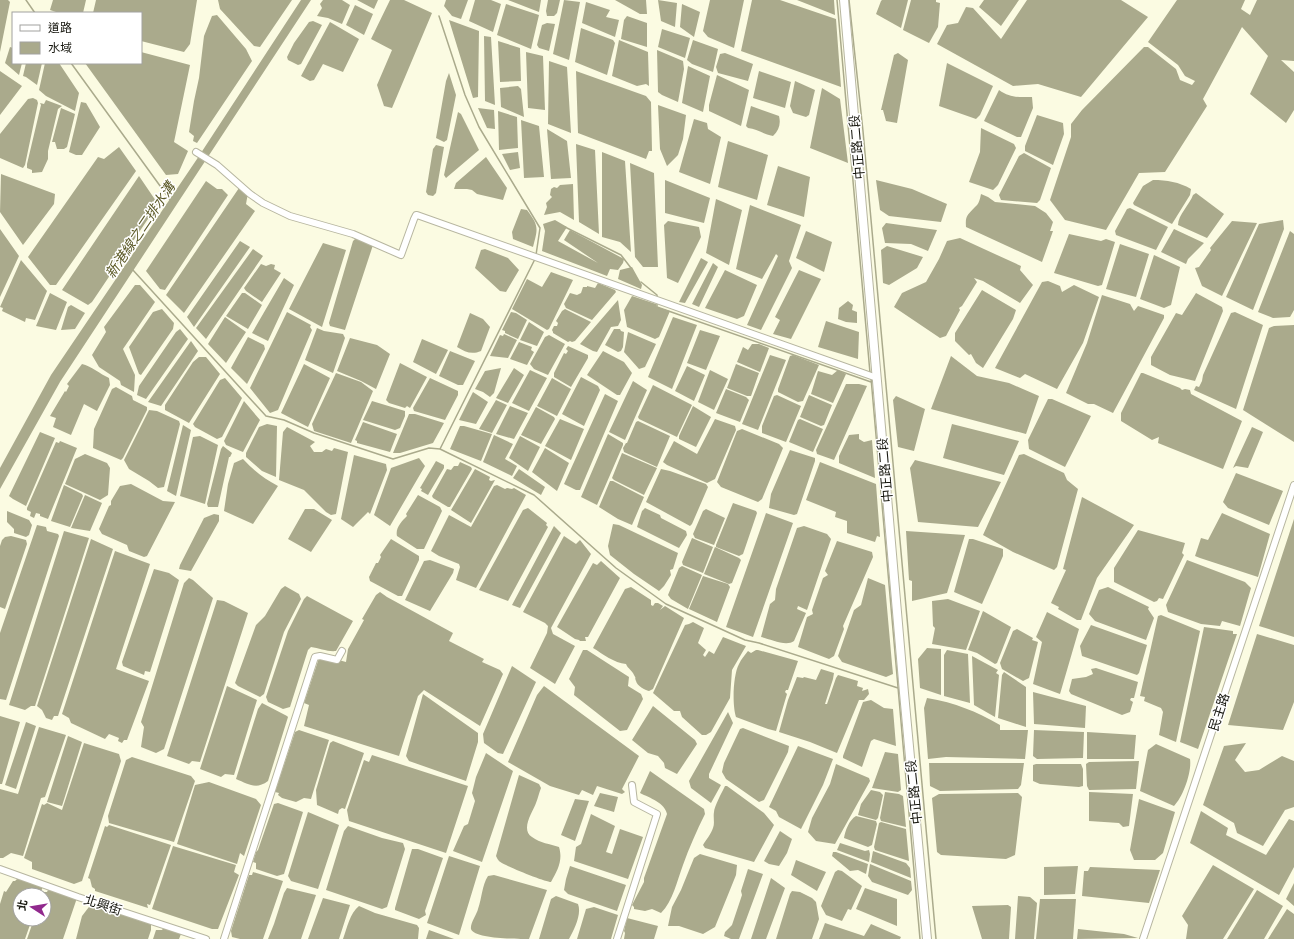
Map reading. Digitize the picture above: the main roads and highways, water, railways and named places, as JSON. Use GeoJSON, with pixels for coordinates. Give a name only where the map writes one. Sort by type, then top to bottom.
{"type":"FeatureCollection","features":[{"type":"Feature","properties":{"kind":"main road","name":"中正路二段"},"geometry":{"type":"LineString","coordinates":[[844,0],[927,939]]}},
{"type":"Feature","properties":{"kind":"water"},"geometry":{"type":"Polygon","coordinates":[[[0,0],[8,0],[10,2],[0,52],[0,0]]]}},
{"type":"Feature","properties":{"kind":"water"},"geometry":{"type":"Polygon","coordinates":[[[53,0],[86,0],[83,12],[56,12],[50,10],[53,0]]]}},
{"type":"Feature","properties":{"kind":"water"},"geometry":{"type":"Polygon","coordinates":[[[96,0],[197,0],[190,44],[184,52],[142,41],[142,12],[93,12],[96,0]]]}},
{"type":"Feature","properties":{"kind":"water"},"geometry":{"type":"Polygon","coordinates":[[[218,0],[292,0],[260,47],[254,46],[220,9],[218,0]]]}},
{"type":"Feature","properties":{"kind":"water"},"geometry":{"type":"Polygon","coordinates":[[[301,0],[311,0],[60,382],[0,489],[0,468],[51,375],[197,159],[301,0]]]}},
{"type":"Feature","properties":{"kind":"water"},"geometry":{"type":"Polygon","coordinates":[[[323,0],[342,0],[350,5],[342,24],[328,18],[317,16],[322,8],[320,4],[323,0]]]}},
{"type":"Feature","properties":{"kind":"water"},"geometry":{"type":"Polygon","coordinates":[[[357,0],[378,0],[374,9],[357,0]]]}},
{"type":"Feature","properties":{"kind":"water"},"geometry":{"type":"Polygon","coordinates":[[[390,0],[404,0],[432,13],[392,108],[384,106],[377,85],[392,50],[371,39],[390,0]]]}},
{"type":"Feature","properties":{"kind":"water"},"geometry":{"type":"Polygon","coordinates":[[[446,0],[468,0],[461,19],[452,16],[444,6],[446,0]]]}},
{"type":"Feature","properties":{"kind":"water"},"geometry":{"type":"Polygon","coordinates":[[[475,0],[491,0],[501,4],[493,32],[469,21],[475,0]]]}},
{"type":"Feature","properties":{"kind":"water"},"geometry":{"type":"Polygon","coordinates":[[[508,0],[541,0],[539,12],[508,0]]]}},
{"type":"Feature","properties":{"kind":"water"},"geometry":{"type":"Polygon","coordinates":[[[548,0],[560,0],[557,13],[554,16],[547,16],[546,11],[548,0]]]}},
{"type":"Feature","properties":{"kind":"water"},"geometry":{"type":"Polygon","coordinates":[[[564,0],[580,2],[569,60],[553,54],[564,0]]]}},
{"type":"Feature","properties":{"kind":"water"},"geometry":{"type":"Polygon","coordinates":[[[615,0],[646,0],[647,14],[640,14],[615,0]]]}},
{"type":"Feature","properties":{"kind":"water"},"geometry":{"type":"Polygon","coordinates":[[[658,0],[677,3],[675,27],[661,21],[658,0]]]}},
{"type":"Feature","properties":{"kind":"water"},"geometry":{"type":"Polygon","coordinates":[[[710,0],[744,0],[734,48],[708,37],[703,31],[710,0]]]}},
{"type":"Feature","properties":{"kind":"water"},"geometry":{"type":"Polygon","coordinates":[[[752,0],[780,0],[836,19],[841,87],[741,51],[752,0]]]}},
{"type":"Feature","properties":{"kind":"water"},"geometry":{"type":"Polygon","coordinates":[[[797,0],[834,0],[835,15],[797,0]]]}},
{"type":"Feature","properties":{"kind":"water"},"geometry":{"type":"Polygon","coordinates":[[[882,0],[908,0],[901,28],[876,14],[882,0]]]}},
{"type":"Feature","properties":{"kind":"water"},"geometry":{"type":"Polygon","coordinates":[[[911,0],[936,0],[936,2],[940,3],[938,27],[929,43],[903,30],[911,0]]]}},
{"type":"Feature","properties":{"kind":"water"},"geometry":{"type":"Polygon","coordinates":[[[984,0],[1019,0],[1001,26],[979,7],[984,0]]]}},
{"type":"Feature","properties":{"kind":"water"},"geometry":{"type":"Polygon","coordinates":[[[1027,0],[1121,0],[1148,17],[1081,97],[1038,84],[1013,86],[937,44],[947,25],[958,23],[966,7],[973,8],[1001,39],[1027,0]]]}},
{"type":"Feature","properties":{"kind":"water"},"geometry":{"type":"Polygon","coordinates":[[[1177,0],[1245,0],[1241,9],[1250,15],[1257,0],[1294,0],[1294,61],[1281,60],[1294,72],[1294,110],[1286,123],[1250,94],[1268,56],[1242,27],[1203,99],[1207,106],[1165,172],[1139,173],[1106,230],[1065,220],[1050,200],[1071,137],[1071,124],[1082,110],[1144,47],[1148,47],[1176,69],[1180,80],[1192,85],[1195,81],[1185,76],[1178,65],[1148,42],[1177,0]]]}},
{"type":"Feature","properties":{"kind":"water"},"geometry":{"type":"Polygon","coordinates":[[[586,2],[610,10],[606,17],[619,20],[615,37],[582,23],[586,2]]]}},
{"type":"Feature","properties":{"kind":"water"},"geometry":{"type":"Polygon","coordinates":[[[506,4],[539,15],[531,49],[497,35],[506,4]]]}},
{"type":"Feature","properties":{"kind":"water"},"geometry":{"type":"Polygon","coordinates":[[[682,4],[700,12],[694,37],[680,27],[682,4]]]}},
{"type":"Feature","properties":{"kind":"water"},"geometry":{"type":"Polygon","coordinates":[[[355,5],[373,14],[364,35],[346,25],[355,5]]]}},
{"type":"Feature","properties":{"kind":"water"},"geometry":{"type":"Polygon","coordinates":[[[217,15],[246,49],[252,61],[197,143],[193,141],[194,136],[189,132],[199,78],[204,36],[212,16],[217,15]]]}},
{"type":"Feature","properties":{"kind":"water"},"geometry":{"type":"Polygon","coordinates":[[[627,16],[647,23],[647,47],[621,39],[624,20],[627,16]]]}},
{"type":"Feature","properties":{"kind":"water"},"geometry":{"type":"Polygon","coordinates":[[[449,20],[479,31],[478,97],[473,98],[449,20]]]}},
{"type":"Feature","properties":{"kind":"water"},"geometry":{"type":"Polygon","coordinates":[[[313,21],[322,25],[301,64],[298,65],[288,60],[287,57],[294,43],[309,22],[313,21]]]}},
{"type":"Feature","properties":{"kind":"water"},"geometry":{"type":"Polygon","coordinates":[[[330,22],[359,39],[343,72],[323,64],[314,80],[310,81],[301,76],[330,22]]]}},
{"type":"Feature","properties":{"kind":"water"},"geometry":{"type":"Polygon","coordinates":[[[547,23],[555,24],[549,51],[539,48],[537,45],[542,25],[547,23]]]}},
{"type":"Feature","properties":{"kind":"water"},"geometry":{"type":"Polygon","coordinates":[[[581,28],[613,40],[615,43],[607,75],[575,62],[581,28]]]}},
{"type":"Feature","properties":{"kind":"water"},"geometry":{"type":"Polygon","coordinates":[[[662,29],[690,38],[685,58],[658,47],[662,29]]]}},
{"type":"Feature","properties":{"kind":"water"},"geometry":{"type":"Polygon","coordinates":[[[484,36],[491,37],[495,105],[485,101],[484,36]]]}},
{"type":"Feature","properties":{"kind":"water"},"geometry":{"type":"Polygon","coordinates":[[[619,40],[648,52],[649,86],[646,84],[637,86],[612,76],[619,40]]]}},
{"type":"Feature","properties":{"kind":"water"},"geometry":{"type":"Polygon","coordinates":[[[693,40],[718,49],[713,72],[692,64],[687,60],[693,40]]]}},
{"type":"Feature","properties":{"kind":"water"},"geometry":{"type":"Polygon","coordinates":[[[498,41],[520,48],[521,81],[500,82],[498,41]]]}},
{"type":"Feature","properties":{"kind":"water"},"geometry":{"type":"Polygon","coordinates":[[[10,47],[12,48],[12,64],[22,64],[19,75],[5,63],[10,47]]]}},
{"type":"Feature","properties":{"kind":"water"},"geometry":{"type":"Polygon","coordinates":[[[657,50],[683,61],[684,69],[678,102],[658,92],[657,50]]]}},
{"type":"Feature","properties":{"kind":"water"},"geometry":{"type":"Polygon","coordinates":[[[142,52],[190,65],[174,142],[188,151],[178,174],[166,175],[86,64],[142,64],[142,52]]]}},
{"type":"Feature","properties":{"kind":"water"},"geometry":{"type":"Polygon","coordinates":[[[526,52],[543,56],[545,110],[528,108],[526,52]]]}},
{"type":"Feature","properties":{"kind":"water"},"geometry":{"type":"Polygon","coordinates":[[[725,53],[753,64],[748,81],[718,73],[716,67],[720,54],[725,53]]]}},
{"type":"Feature","properties":{"kind":"water"},"geometry":{"type":"Polygon","coordinates":[[[898,53],[908,60],[897,123],[886,121],[883,110],[881,110],[894,55],[898,53]]]}},
{"type":"Feature","properties":{"kind":"water"},"geometry":{"type":"Polygon","coordinates":[[[549,61],[567,67],[571,133],[548,124],[549,61]]]}},
{"type":"Feature","properties":{"kind":"water"},"geometry":{"type":"Polygon","coordinates":[[[947,63],[993,86],[980,115],[976,119],[939,106],[947,63]]]}},
{"type":"Feature","properties":{"kind":"water"},"geometry":{"type":"Polygon","coordinates":[[[26,64],[42,64],[37,85],[23,76],[26,64]]]}},
{"type":"Feature","properties":{"kind":"water"},"geometry":{"type":"Polygon","coordinates":[[[45,64],[60,64],[79,93],[75,111],[46,96],[39,90],[45,64]]]}},
{"type":"Feature","properties":{"kind":"water"},"geometry":{"type":"Polygon","coordinates":[[[688,66],[710,76],[703,112],[682,103],[688,66]]]}},
{"type":"Feature","properties":{"kind":"water"},"geometry":{"type":"Polygon","coordinates":[[[0,71],[22,86],[0,115],[0,71]]]}},
{"type":"Feature","properties":{"kind":"water"},"geometry":{"type":"Polygon","coordinates":[[[576,71],[646,96],[651,102],[652,151],[649,151],[646,159],[578,133],[576,71]]]}},
{"type":"Feature","properties":{"kind":"water"},"geometry":{"type":"Polygon","coordinates":[[[759,71],[791,82],[785,108],[753,98],[759,71]]]}},
{"type":"Feature","properties":{"kind":"water"},"geometry":{"type":"Polygon","coordinates":[[[449,73],[456,95],[447,140],[444,142],[436,138],[446,81],[449,73]]]}},
{"type":"Feature","properties":{"kind":"water"},"geometry":{"type":"Polygon","coordinates":[[[717,75],[749,90],[741,126],[709,111],[709,105],[717,75]]]}},
{"type":"Feature","properties":{"kind":"water"},"geometry":{"type":"Polygon","coordinates":[[[795,81],[815,90],[809,115],[806,117],[793,113],[790,106],[795,81]]]}},
{"type":"Feature","properties":{"kind":"water"},"geometry":{"type":"Polygon","coordinates":[[[518,86],[521,89],[524,117],[501,107],[500,88],[518,86]]]}},
{"type":"Feature","properties":{"kind":"water"},"geometry":{"type":"Polygon","coordinates":[[[822,88],[840,99],[848,163],[810,148],[822,88]]]}},
{"type":"Feature","properties":{"kind":"water"},"geometry":{"type":"Polygon","coordinates":[[[999,90],[1011,96],[1032,97],[1033,108],[1021,137],[1017,137],[984,121],[999,90]]]}},
{"type":"Feature","properties":{"kind":"water"},"geometry":{"type":"Polygon","coordinates":[[[33,98],[37,100],[38,103],[25,165],[23,168],[0,158],[0,134],[28,99],[33,98]]]}},
{"type":"Feature","properties":{"kind":"water"},"geometry":{"type":"Polygon","coordinates":[[[46,100],[62,106],[58,109],[48,151],[48,159],[42,172],[32,173],[32,170],[27,168],[27,164],[41,105],[40,103],[44,104],[46,100]]]}},
{"type":"Feature","properties":{"kind":"water"},"geometry":{"type":"Polygon","coordinates":[[[81,102],[86,103],[100,127],[82,155],[76,155],[69,152],[81,102]]]}},
{"type":"Feature","properties":{"kind":"water"},"geometry":{"type":"Polygon","coordinates":[[[658,105],[686,115],[683,139],[678,155],[667,166],[660,149],[658,105]]]}},
{"type":"Feature","properties":{"kind":"water"},"geometry":{"type":"Polygon","coordinates":[[[751,106],[779,116],[779,127],[773,136],[746,126],[751,106]]]}},
{"type":"Feature","properties":{"kind":"water"},"geometry":{"type":"Polygon","coordinates":[[[61,108],[75,114],[67,147],[64,149],[57,149],[55,142],[52,142],[61,108]]]}},
{"type":"Feature","properties":{"kind":"water"},"geometry":{"type":"Polygon","coordinates":[[[478,108],[494,110],[495,129],[487,128],[478,108]]]}},
{"type":"Feature","properties":{"kind":"water"},"geometry":{"type":"Polygon","coordinates":[[[498,111],[517,117],[518,148],[499,150],[498,111]]]}},
{"type":"Feature","properties":{"kind":"water"},"geometry":{"type":"Polygon","coordinates":[[[458,112],[461,114],[479,150],[446,178],[444,175],[458,112]]]}},
{"type":"Feature","properties":{"kind":"water"},"geometry":{"type":"Polygon","coordinates":[[[1037,115],[1063,123],[1064,134],[1053,165],[1025,151],[1025,146],[1037,115]]]}},
{"type":"Feature","properties":{"kind":"water"},"geometry":{"type":"Polygon","coordinates":[[[694,119],[707,123],[708,129],[721,137],[710,184],[679,172],[694,119]]]}},
{"type":"Feature","properties":{"kind":"water"},"geometry":{"type":"Polygon","coordinates":[[[521,120],[539,126],[544,177],[524,178],[521,120]]]}},
{"type":"Feature","properties":{"kind":"water"},"geometry":{"type":"Polygon","coordinates":[[[981,128],[1014,144],[1016,148],[998,185],[993,190],[969,182],[980,152],[981,128]]]}},
{"type":"Feature","properties":{"kind":"water"},"geometry":{"type":"Polygon","coordinates":[[[547,129],[567,141],[571,178],[551,179],[547,129]]]}},
{"type":"Feature","properties":{"kind":"water"},"geometry":{"type":"Polygon","coordinates":[[[728,141],[768,155],[757,200],[718,187],[728,141]]]}},
{"type":"Feature","properties":{"kind":"water"},"geometry":{"type":"Polygon","coordinates":[[[576,144],[595,150],[599,234],[579,222],[576,144]]]}},
{"type":"Feature","properties":{"kind":"water"},"geometry":{"type":"Polygon","coordinates":[[[436,145],[444,147],[436,193],[433,196],[428,195],[426,192],[433,149],[436,145]]]}},
{"type":"Feature","properties":{"kind":"water"},"geometry":{"type":"Polygon","coordinates":[[[119,147],[136,171],[56,285],[50,285],[28,257],[98,157],[104,159],[119,147]]]}},
{"type":"Feature","properties":{"kind":"water"},"geometry":{"type":"Polygon","coordinates":[[[518,152],[520,168],[510,170],[502,154],[518,152]]]}},
{"type":"Feature","properties":{"kind":"water"},"geometry":{"type":"Polygon","coordinates":[[[602,152],[625,161],[631,252],[620,242],[602,237],[602,152]]]}},
{"type":"Feature","properties":{"kind":"water"},"geometry":{"type":"Polygon","coordinates":[[[1024,153],[1051,168],[1040,200],[1037,203],[1001,200],[999,195],[1019,156],[1024,153]]]}},
{"type":"Feature","properties":{"kind":"water"},"geometry":{"type":"Polygon","coordinates":[[[486,157],[507,188],[503,200],[477,194],[472,190],[454,189],[456,183],[486,157]]]}},
{"type":"Feature","properties":{"kind":"water"},"geometry":{"type":"Polygon","coordinates":[[[630,163],[654,173],[658,267],[643,267],[635,257],[630,163]]]}},
{"type":"Feature","properties":{"kind":"water"},"geometry":{"type":"Polygon","coordinates":[[[778,166],[810,177],[804,217],[767,205],[778,166]]]}},
{"type":"Feature","properties":{"kind":"water"},"geometry":{"type":"Polygon","coordinates":[[[1,174],[55,194],[54,204],[23,245],[0,212],[1,174]]]}},
{"type":"Feature","properties":{"kind":"water","name":"新港線之二排水溝"},"geometry":{"type":"Polygon","coordinates":[[[139,176],[158,204],[92,302],[88,305],[62,290],[139,176]]]}},
{"type":"Feature","properties":{"kind":"water"},"geometry":{"type":"Polygon","coordinates":[[[665,180],[710,198],[704,223],[665,213],[665,180]]]}},
{"type":"Feature","properties":{"kind":"water"},"geometry":{"type":"Polygon","coordinates":[[[876,180],[912,189],[947,204],[941,222],[889,216],[880,210],[876,180]]]}},
{"type":"Feature","properties":{"kind":"water"},"geometry":{"type":"Polygon","coordinates":[[[1153,180],[1173,182],[1191,189],[1190,195],[1172,224],[1134,205],[1133,203],[1143,186],[1153,180]]]}},
{"type":"Feature","properties":{"kind":"water"},"geometry":{"type":"Polygon","coordinates":[[[206,181],[217,189],[222,189],[228,195],[165,290],[160,289],[146,271],[206,181]]]}},
{"type":"Feature","properties":{"kind":"water"},"geometry":{"type":"Polygon","coordinates":[[[573,184],[574,220],[560,212],[544,215],[547,207],[546,203],[552,197],[550,195],[551,189],[554,187],[557,188],[560,185],[573,184]]]}},
{"type":"Feature","properties":{"kind":"water"},"geometry":{"type":"Polygon","coordinates":[[[239,188],[248,193],[246,204],[255,211],[184,313],[166,295],[239,188]]]}},
{"type":"Feature","properties":{"kind":"water"},"geometry":{"type":"Polygon","coordinates":[[[1196,193],[1224,214],[1207,238],[1178,225],[1182,213],[1193,195],[1196,193]]]}},
{"type":"Feature","properties":{"kind":"water"},"geometry":{"type":"Polygon","coordinates":[[[981,194],[995,202],[1035,206],[1046,213],[1053,222],[1050,231],[1053,231],[1042,262],[966,227],[967,218],[980,200],[981,194]]]}},
{"type":"Feature","properties":{"kind":"water"},"geometry":{"type":"Polygon","coordinates":[[[716,199],[742,210],[729,265],[706,253],[716,199]]]}},
{"type":"Feature","properties":{"kind":"water"},"geometry":{"type":"Polygon","coordinates":[[[750,205],[801,225],[789,261],[792,268],[761,330],[747,325],[778,256],[776,254],[762,279],[736,269],[750,205]]]}},
{"type":"Feature","properties":{"kind":"water"},"geometry":{"type":"Polygon","coordinates":[[[1130,208],[1168,227],[1156,250],[1116,235],[1115,231],[1127,209],[1130,208]]]}},
{"type":"Feature","properties":{"kind":"water"},"geometry":{"type":"Polygon","coordinates":[[[521,209],[527,210],[534,220],[536,235],[533,247],[513,239],[512,232],[521,209]]]}},
{"type":"Feature","properties":{"kind":"water"},"geometry":{"type":"Polygon","coordinates":[[[555,220],[567,227],[558,241],[598,263],[564,240],[570,230],[624,259],[623,263],[618,270],[610,269],[607,276],[542,251],[545,231],[543,224],[555,220]]]}},
{"type":"Feature","properties":{"kind":"water"},"geometry":{"type":"Polygon","coordinates":[[[1283,220],[1284,229],[1253,310],[1226,297],[1259,224],[1283,220]]]}},
{"type":"Feature","properties":{"kind":"water"},"geometry":{"type":"Polygon","coordinates":[[[668,221],[699,227],[701,237],[678,283],[667,278],[664,225],[668,221]]]}},
{"type":"Feature","properties":{"kind":"water"},"geometry":{"type":"Polygon","coordinates":[[[1232,221],[1257,223],[1222,296],[1202,286],[1195,268],[1199,267],[1211,250],[1210,248],[1232,221]]]}},
{"type":"Feature","properties":{"kind":"water"},"geometry":{"type":"Polygon","coordinates":[[[886,223],[937,230],[928,251],[911,244],[885,243],[882,228],[886,223]]]}},
{"type":"Feature","properties":{"kind":"water"},"geometry":{"type":"Polygon","coordinates":[[[0,229],[19,256],[0,297],[0,229]]]}},
{"type":"Feature","properties":{"kind":"water"},"geometry":{"type":"Polygon","coordinates":[[[1174,229],[1204,243],[1188,259],[1186,264],[1161,252],[1174,229]]]}},
{"type":"Feature","properties":{"kind":"water"},"geometry":{"type":"Polygon","coordinates":[[[806,231],[832,242],[824,272],[796,258],[806,231]]]}},
{"type":"Feature","properties":{"kind":"water"},"geometry":{"type":"Polygon","coordinates":[[[1290,231],[1294,234],[1294,310],[1290,317],[1273,318],[1258,312],[1290,231]]]}},
{"type":"Feature","properties":{"kind":"water"},"geometry":{"type":"Polygon","coordinates":[[[1069,234],[1101,241],[1106,239],[1115,242],[1102,285],[1098,286],[1054,273],[1069,234]]]}},
{"type":"Feature","properties":{"kind":"water"},"geometry":{"type":"Polygon","coordinates":[[[356,238],[373,245],[345,330],[330,326],[329,323],[353,241],[356,238]]]}},
{"type":"Feature","properties":{"kind":"water"},"geometry":{"type":"Polygon","coordinates":[[[960,238],[1021,266],[1020,270],[1033,285],[1020,303],[983,281],[974,278],[977,282],[962,306],[959,308],[960,310],[946,336],[940,338],[894,307],[902,293],[926,282],[947,241],[960,238]]]}},
{"type":"Feature","properties":{"kind":"water"},"geometry":{"type":"Polygon","coordinates":[[[240,241],[250,247],[194,327],[187,317],[240,241]]]}},
{"type":"Feature","properties":{"kind":"water"},"geometry":{"type":"Polygon","coordinates":[[[323,243],[346,250],[322,327],[289,309],[323,243]]]}},
{"type":"Feature","properties":{"kind":"water"},"geometry":{"type":"Polygon","coordinates":[[[1120,244],[1149,254],[1136,297],[1106,289],[1120,244]]]}},
{"type":"Feature","properties":{"kind":"water"},"geometry":{"type":"Polygon","coordinates":[[[887,246],[923,257],[917,268],[889,285],[883,283],[881,250],[887,246]]]}},
{"type":"Feature","properties":{"kind":"water"},"geometry":{"type":"Polygon","coordinates":[[[253,249],[263,256],[206,339],[196,328],[253,249]]]}},
{"type":"Feature","properties":{"kind":"water"},"geometry":{"type":"Polygon","coordinates":[[[485,249],[508,258],[519,270],[506,292],[500,291],[475,268],[481,250],[485,249]]]}},
{"type":"Feature","properties":{"kind":"water"},"geometry":{"type":"Polygon","coordinates":[[[1154,255],[1180,267],[1171,305],[1164,308],[1140,299],[1154,255]]]}},
{"type":"Feature","properties":{"kind":"water"},"geometry":{"type":"Polygon","coordinates":[[[701,258],[708,262],[685,303],[679,302],[701,258]]]}},
{"type":"Feature","properties":{"kind":"water"},"geometry":{"type":"Polygon","coordinates":[[[21,260],[47,291],[35,320],[26,318],[25,322],[2,311],[3,308],[0,307],[21,260]]]}},
{"type":"Feature","properties":{"kind":"water"},"geometry":{"type":"Polygon","coordinates":[[[713,263],[718,267],[699,307],[692,304],[713,263]]]}},
{"type":"Feature","properties":{"kind":"water"},"geometry":{"type":"Polygon","coordinates":[[[261,264],[266,266],[271,264],[275,265],[274,269],[281,273],[262,302],[244,288],[261,264]]]}},
{"type":"Feature","properties":{"kind":"water"},"geometry":{"type":"Polygon","coordinates":[[[632,267],[642,285],[641,289],[618,279],[620,270],[632,267]]]}},
{"type":"Feature","properties":{"kind":"water"},"geometry":{"type":"Polygon","coordinates":[[[725,270],[757,285],[744,316],[737,319],[705,308],[725,270]]]}},
{"type":"Feature","properties":{"kind":"water"},"geometry":{"type":"Polygon","coordinates":[[[799,270],[821,279],[791,339],[773,334],[780,320],[775,317],[799,270]]]}},
{"type":"Feature","properties":{"kind":"water"},"geometry":{"type":"Polygon","coordinates":[[[551,272],[573,280],[549,329],[547,330],[512,309],[527,279],[542,287],[551,272]]]}},
{"type":"Feature","properties":{"kind":"water"},"geometry":{"type":"Polygon","coordinates":[[[284,278],[294,285],[268,341],[252,333],[284,278]]]}},
{"type":"Feature","properties":{"kind":"water"},"geometry":{"type":"Polygon","coordinates":[[[1048,281],[1060,286],[1062,292],[1074,285],[1099,297],[1083,343],[1057,389],[1025,374],[1020,378],[995,368],[1042,282],[1048,281]]]}},
{"type":"Feature","properties":{"kind":"water"},"geometry":{"type":"Polygon","coordinates":[[[598,283],[615,290],[616,292],[592,320],[566,308],[564,304],[570,293],[577,295],[581,293],[583,287],[587,286],[595,288],[598,283]]]}},
{"type":"Feature","properties":{"kind":"water"},"geometry":{"type":"Polygon","coordinates":[[[135,285],[140,285],[155,302],[123,349],[135,375],[134,392],[121,385],[120,381],[99,367],[92,355],[106,332],[104,327],[135,285]]]}},
{"type":"Feature","properties":{"kind":"water"},"geometry":{"type":"Polygon","coordinates":[[[982,290],[1016,310],[1013,319],[983,368],[976,363],[971,354],[969,355],[955,341],[955,333],[982,290]]]}},
{"type":"Feature","properties":{"kind":"water"},"geometry":{"type":"Polygon","coordinates":[[[50,293],[67,302],[56,330],[36,326],[50,293]]]}},
{"type":"Feature","properties":{"kind":"water"},"geometry":{"type":"Polygon","coordinates":[[[242,293],[245,293],[262,305],[248,329],[226,316],[242,293]]]}},
{"type":"Feature","properties":{"kind":"water"},"geometry":{"type":"Polygon","coordinates":[[[1196,293],[1222,307],[1223,311],[1195,381],[1170,375],[1151,365],[1151,357],[1176,313],[1182,315],[1196,293]]]}},
{"type":"Feature","properties":{"kind":"water"},"geometry":{"type":"Polygon","coordinates":[[[1102,295],[1130,304],[1134,311],[1138,306],[1164,315],[1164,318],[1113,413],[1094,404],[1088,404],[1066,393],[1087,343],[1102,295]]]}},
{"type":"Feature","properties":{"kind":"water"},"geometry":{"type":"Polygon","coordinates":[[[632,296],[656,304],[657,307],[670,311],[659,337],[655,339],[627,327],[624,310],[632,296]]]}},
{"type":"Feature","properties":{"kind":"water"},"geometry":{"type":"Polygon","coordinates":[[[618,300],[621,320],[618,326],[611,327],[597,352],[580,344],[618,300]]]}},
{"type":"Feature","properties":{"kind":"water"},"geometry":{"type":"Polygon","coordinates":[[[848,301],[853,305],[852,310],[857,312],[857,323],[846,322],[838,319],[839,308],[848,301]]]}},
{"type":"Feature","properties":{"kind":"water"},"geometry":{"type":"Polygon","coordinates":[[[71,305],[85,313],[75,329],[61,330],[68,307],[71,305]]]}},
{"type":"Feature","properties":{"kind":"water"},"geometry":{"type":"Polygon","coordinates":[[[162,309],[174,323],[173,329],[141,375],[139,374],[129,347],[153,312],[162,309]]]}},
{"type":"Feature","properties":{"kind":"water"},"geometry":{"type":"Polygon","coordinates":[[[565,309],[591,322],[575,341],[572,342],[568,342],[553,333],[552,330],[554,326],[557,326],[558,323],[556,321],[565,309]]]}},
{"type":"Feature","properties":{"kind":"water"},"geometry":{"type":"Polygon","coordinates":[[[287,312],[311,325],[310,327],[312,330],[278,410],[270,413],[250,388],[287,312]]]}},
{"type":"Feature","properties":{"kind":"water"},"geometry":{"type":"Polygon","coordinates":[[[511,312],[516,313],[527,320],[518,339],[502,330],[511,312]]]}},
{"type":"Feature","properties":{"kind":"water"},"geometry":{"type":"Polygon","coordinates":[[[1235,312],[1263,325],[1236,409],[1194,390],[1196,386],[1199,387],[1202,381],[1203,375],[1231,313],[1235,312]]]}},
{"type":"Feature","properties":{"kind":"water"},"geometry":{"type":"Polygon","coordinates":[[[470,313],[483,319],[490,327],[481,351],[475,353],[466,352],[457,347],[470,313]]]}},
{"type":"Feature","properties":{"kind":"water"},"geometry":{"type":"Polygon","coordinates":[[[225,317],[246,332],[226,363],[208,344],[225,317]]]}},
{"type":"Feature","properties":{"kind":"water"},"geometry":{"type":"Polygon","coordinates":[[[673,317],[697,325],[672,389],[648,377],[673,317]]]}},
{"type":"Feature","properties":{"kind":"water"},"geometry":{"type":"Polygon","coordinates":[[[826,321],[859,332],[858,359],[818,347],[826,321]]]}},
{"type":"Feature","properties":{"kind":"water"},"geometry":{"type":"Polygon","coordinates":[[[529,322],[544,332],[537,346],[520,340],[529,322]]]}},
{"type":"Feature","properties":{"kind":"water"},"geometry":{"type":"Polygon","coordinates":[[[1294,325],[1294,442],[1243,410],[1269,328],[1274,326],[1294,325]]]}},
{"type":"Feature","properties":{"kind":"water"},"geometry":{"type":"Polygon","coordinates":[[[317,328],[324,331],[343,334],[345,338],[333,373],[305,360],[317,328]]]}},
{"type":"Feature","properties":{"kind":"water"},"geometry":{"type":"Polygon","coordinates":[[[180,329],[188,339],[146,399],[137,395],[139,386],[176,332],[180,329]]]}},
{"type":"Feature","properties":{"kind":"water"},"geometry":{"type":"Polygon","coordinates":[[[614,329],[620,329],[624,332],[623,347],[621,351],[618,352],[605,345],[614,329]]]}},
{"type":"Feature","properties":{"kind":"water"},"geometry":{"type":"Polygon","coordinates":[[[700,330],[720,336],[706,370],[687,363],[700,330]]]}},
{"type":"Feature","properties":{"kind":"water"},"geometry":{"type":"Polygon","coordinates":[[[628,332],[656,344],[645,367],[639,369],[624,352],[628,332]]]}},
{"type":"Feature","properties":{"kind":"water"},"geometry":{"type":"Polygon","coordinates":[[[504,334],[517,340],[508,358],[490,356],[500,335],[503,336],[504,334]]]}},
{"type":"Feature","properties":{"kind":"water"},"geometry":{"type":"Polygon","coordinates":[[[549,335],[565,344],[548,375],[534,369],[530,364],[545,337],[549,335]]]}},
{"type":"Feature","properties":{"kind":"water"},"geometry":{"type":"Polygon","coordinates":[[[248,337],[264,345],[265,349],[247,384],[231,368],[248,337]]]}},
{"type":"Feature","properties":{"kind":"water"},"geometry":{"type":"Polygon","coordinates":[[[350,338],[377,345],[390,354],[376,389],[337,371],[350,338]]]}},
{"type":"Feature","properties":{"kind":"water"},"geometry":{"type":"Polygon","coordinates":[[[422,339],[448,350],[436,374],[413,362],[422,339]]]}},
{"type":"Feature","properties":{"kind":"water"},"geometry":{"type":"Polygon","coordinates":[[[191,341],[198,351],[161,406],[148,402],[191,341]]]}},
{"type":"Feature","properties":{"kind":"water"},"geometry":{"type":"Polygon","coordinates":[[[519,342],[532,347],[531,350],[534,352],[527,365],[510,359],[519,342]]]}},
{"type":"Feature","properties":{"kind":"water"},"geometry":{"type":"Polygon","coordinates":[[[752,344],[759,344],[769,348],[760,372],[737,362],[743,347],[748,350],[752,344]]]}},
{"type":"Feature","properties":{"kind":"water"},"geometry":{"type":"Polygon","coordinates":[[[568,346],[588,355],[588,358],[571,387],[554,377],[554,373],[564,353],[566,354],[568,351],[566,349],[568,346]]]}},
{"type":"Feature","properties":{"kind":"water"},"geometry":{"type":"Polygon","coordinates":[[[450,351],[475,361],[463,385],[458,385],[439,376],[450,351]]]}},
{"type":"Feature","properties":{"kind":"water"},"geometry":{"type":"Polygon","coordinates":[[[603,351],[624,362],[632,373],[620,395],[617,395],[587,375],[603,351]]]}},
{"type":"Feature","properties":{"kind":"water"},"geometry":{"type":"Polygon","coordinates":[[[770,355],[786,360],[758,430],[742,424],[770,355]]]}},
{"type":"Feature","properties":{"kind":"water"},"geometry":{"type":"Polygon","coordinates":[[[793,355],[819,365],[803,401],[798,402],[778,392],[790,356],[793,355]]]}},
{"type":"Feature","properties":{"kind":"water"},"geometry":{"type":"Polygon","coordinates":[[[951,356],[977,376],[1009,383],[1039,396],[1026,434],[931,409],[951,356]]]}},
{"type":"Feature","properties":{"kind":"water"},"geometry":{"type":"Polygon","coordinates":[[[199,357],[206,357],[220,374],[189,423],[165,410],[165,405],[193,362],[199,357]]]}},
{"type":"Feature","properties":{"kind":"water"},"geometry":{"type":"Polygon","coordinates":[[[400,363],[427,377],[410,408],[407,406],[405,408],[389,403],[386,400],[400,363]]]}},
{"type":"Feature","properties":{"kind":"water"},"geometry":{"type":"Polygon","coordinates":[[[82,364],[89,366],[109,378],[110,385],[97,411],[84,404],[71,435],[53,427],[56,418],[50,416],[65,391],[66,392],[69,386],[67,384],[82,364]]]}},
{"type":"Feature","properties":{"kind":"water"},"geometry":{"type":"Polygon","coordinates":[[[304,364],[330,378],[308,427],[281,413],[304,364]]]}},
{"type":"Feature","properties":{"kind":"water"},"geometry":{"type":"Polygon","coordinates":[[[736,364],[759,373],[751,396],[747,396],[727,388],[736,364]]]}},
{"type":"Feature","properties":{"kind":"water"},"geometry":{"type":"Polygon","coordinates":[[[687,366],[705,375],[694,401],[675,391],[687,366]]]}},
{"type":"Feature","properties":{"kind":"water"},"geometry":{"type":"Polygon","coordinates":[[[501,368],[494,393],[490,397],[475,389],[485,371],[501,368]]]}},
{"type":"Feature","properties":{"kind":"water"},"geometry":{"type":"Polygon","coordinates":[[[514,368],[524,375],[508,403],[496,398],[514,368]]]}},
{"type":"Feature","properties":{"kind":"water"},"geometry":{"type":"Polygon","coordinates":[[[530,370],[547,378],[529,411],[512,403],[530,370]]]}},
{"type":"Feature","properties":{"kind":"water"},"geometry":{"type":"Polygon","coordinates":[[[710,370],[728,379],[714,410],[698,402],[710,370]]]}},
{"type":"Feature","properties":{"kind":"water"},"geometry":{"type":"Polygon","coordinates":[[[838,370],[846,374],[833,403],[811,394],[818,371],[832,375],[838,370]]]}},
{"type":"Feature","properties":{"kind":"water"},"geometry":{"type":"Polygon","coordinates":[[[336,373],[361,382],[373,391],[351,443],[314,431],[312,424],[336,373]]]}},
{"type":"Feature","properties":{"kind":"water"},"geometry":{"type":"Polygon","coordinates":[[[1141,373],[1182,390],[1190,390],[1191,394],[1242,421],[1223,469],[1158,443],[1159,437],[1152,440],[1121,421],[1121,413],[1141,373]]]}},
{"type":"Feature","properties":{"kind":"water"},"geometry":{"type":"Polygon","coordinates":[[[581,377],[598,386],[600,390],[584,426],[562,414],[581,377]]]}},
{"type":"Feature","properties":{"kind":"water"},"geometry":{"type":"Polygon","coordinates":[[[225,378],[242,398],[222,437],[217,439],[195,427],[193,424],[220,380],[225,378]]]}},
{"type":"Feature","properties":{"kind":"water"},"geometry":{"type":"Polygon","coordinates":[[[430,378],[458,391],[458,395],[445,420],[414,411],[413,408],[430,378]]]}},
{"type":"Feature","properties":{"kind":"water"},"geometry":{"type":"Polygon","coordinates":[[[552,378],[571,389],[557,416],[537,406],[552,378]]]}},
{"type":"Feature","properties":{"kind":"water"},"geometry":{"type":"Polygon","coordinates":[[[633,381],[647,390],[625,440],[609,432],[633,381]]]}},
{"type":"Feature","properties":{"kind":"water"},"geometry":{"type":"Polygon","coordinates":[[[846,384],[859,384],[867,386],[834,460],[817,454],[816,450],[846,384]]]}},
{"type":"Feature","properties":{"kind":"water"},"geometry":{"type":"Polygon","coordinates":[[[653,385],[692,405],[677,437],[639,419],[638,417],[653,385]]]}},
{"type":"Feature","properties":{"kind":"water"},"geometry":{"type":"Polygon","coordinates":[[[116,387],[132,396],[133,400],[147,407],[147,410],[121,460],[93,448],[94,429],[112,389],[116,387]]]}},
{"type":"Feature","properties":{"kind":"water"},"geometry":{"type":"Polygon","coordinates":[[[726,389],[746,397],[749,400],[740,422],[716,413],[726,389]]]}},
{"type":"Feature","properties":{"kind":"water"},"geometry":{"type":"Polygon","coordinates":[[[473,392],[488,402],[476,424],[459,420],[473,392]]]}},
{"type":"Feature","properties":{"kind":"water"},"geometry":{"type":"Polygon","coordinates":[[[605,394],[618,401],[580,490],[576,490],[564,484],[605,394]]]}},
{"type":"Feature","properties":{"kind":"water"},"geometry":{"type":"Polygon","coordinates":[[[777,395],[801,406],[786,442],[762,433],[762,426],[774,396],[777,395]]]}},
{"type":"Feature","properties":{"kind":"water"},"geometry":{"type":"Polygon","coordinates":[[[809,395],[832,405],[824,425],[821,426],[800,417],[809,395]]]}},
{"type":"Feature","properties":{"kind":"water"},"geometry":{"type":"Polygon","coordinates":[[[896,396],[925,409],[914,451],[898,447],[893,400],[896,396]]]}},
{"type":"Feature","properties":{"kind":"water"},"geometry":{"type":"Polygon","coordinates":[[[1048,399],[1052,399],[1091,416],[1065,467],[1029,449],[1028,440],[1048,399]]]}},
{"type":"Feature","properties":{"kind":"water"},"geometry":{"type":"Polygon","coordinates":[[[496,400],[507,405],[492,433],[479,429],[496,400]]]}},
{"type":"Feature","properties":{"kind":"water"},"geometry":{"type":"Polygon","coordinates":[[[244,401],[260,420],[243,452],[226,445],[224,441],[244,401]]]}},
{"type":"Feature","properties":{"kind":"water"},"geometry":{"type":"Polygon","coordinates":[[[372,401],[405,411],[405,416],[400,428],[395,430],[363,420],[372,401]]]}},
{"type":"Feature","properties":{"kind":"water"},"geometry":{"type":"Polygon","coordinates":[[[510,406],[528,413],[514,439],[496,434],[510,406]]]}},
{"type":"Feature","properties":{"kind":"water"},"geometry":{"type":"Polygon","coordinates":[[[693,406],[711,417],[696,447],[679,439],[693,406]]]}},
{"type":"Feature","properties":{"kind":"water"},"geometry":{"type":"Polygon","coordinates":[[[536,407],[555,419],[541,444],[521,435],[536,407]]]}},
{"type":"Feature","properties":{"kind":"water"},"geometry":{"type":"Polygon","coordinates":[[[149,410],[157,411],[179,421],[180,424],[164,487],[158,488],[129,469],[124,460],[149,410]]]}},
{"type":"Feature","properties":{"kind":"water"},"geometry":{"type":"Polygon","coordinates":[[[409,414],[415,414],[444,423],[433,443],[400,453],[393,453],[409,414]]]}},
{"type":"Feature","properties":{"kind":"water"},"geometry":{"type":"Polygon","coordinates":[[[560,419],[584,429],[571,460],[545,446],[560,419]]]}},
{"type":"Feature","properties":{"kind":"water"},"geometry":{"type":"Polygon","coordinates":[[[715,419],[735,426],[736,430],[715,479],[707,483],[663,462],[674,441],[697,454],[715,419]]]}},
{"type":"Feature","properties":{"kind":"water"},"geometry":{"type":"Polygon","coordinates":[[[800,419],[823,429],[813,452],[789,442],[798,420],[800,419]]]}},
{"type":"Feature","properties":{"kind":"water"},"geometry":{"type":"Polygon","coordinates":[[[638,421],[670,436],[657,467],[624,452],[623,448],[627,443],[636,422],[638,421]]]}},
{"type":"Feature","properties":{"kind":"water"},"geometry":{"type":"Polygon","coordinates":[[[363,422],[397,434],[390,452],[357,443],[355,440],[363,422]]]}},
{"type":"Feature","properties":{"kind":"water"},"geometry":{"type":"Polygon","coordinates":[[[267,424],[277,426],[276,477],[262,471],[246,457],[246,453],[259,427],[267,424]]]}},
{"type":"Feature","properties":{"kind":"water"},"geometry":{"type":"Polygon","coordinates":[[[952,424],[1019,441],[1004,475],[943,458],[952,424]]]}},
{"type":"Feature","properties":{"kind":"water"},"geometry":{"type":"Polygon","coordinates":[[[183,425],[191,430],[176,496],[167,491],[183,425]]]}},
{"type":"Feature","properties":{"kind":"water"},"geometry":{"type":"Polygon","coordinates":[[[460,426],[492,434],[481,461],[450,449],[460,426]]]}},
{"type":"Feature","properties":{"kind":"water"},"geometry":{"type":"Polygon","coordinates":[[[287,427],[315,442],[310,446],[314,452],[322,452],[326,449],[332,451],[334,448],[348,452],[336,514],[331,515],[326,512],[304,490],[279,480],[283,432],[287,427]]]}},
{"type":"Feature","properties":{"kind":"water"},"geometry":{"type":"Polygon","coordinates":[[[1252,427],[1263,432],[1248,468],[1236,466],[1233,468],[1252,427]]]}},
{"type":"Feature","properties":{"kind":"water"},"geometry":{"type":"Polygon","coordinates":[[[742,429],[779,444],[783,448],[762,499],[758,502],[721,487],[717,482],[737,431],[742,429]]]}},
{"type":"Feature","properties":{"kind":"water"},"geometry":{"type":"Polygon","coordinates":[[[40,432],[55,438],[26,506],[9,496],[40,432]]]}},
{"type":"Feature","properties":{"kind":"water"},"geometry":{"type":"Polygon","coordinates":[[[608,434],[623,443],[623,445],[597,505],[581,497],[608,434]]]}},
{"type":"Feature","properties":{"kind":"water"},"geometry":{"type":"Polygon","coordinates":[[[859,434],[859,439],[864,442],[872,440],[875,478],[839,463],[839,456],[849,435],[859,434]]]}},
{"type":"Feature","properties":{"kind":"water"},"geometry":{"type":"Polygon","coordinates":[[[494,435],[513,444],[505,459],[517,466],[512,476],[483,462],[494,435]]]}},
{"type":"Feature","properties":{"kind":"water"},"geometry":{"type":"Polygon","coordinates":[[[200,436],[218,445],[205,504],[180,496],[193,437],[200,436]]]}},
{"type":"Feature","properties":{"kind":"water"},"geometry":{"type":"Polygon","coordinates":[[[520,436],[540,447],[528,471],[509,458],[520,436]]]}},
{"type":"Feature","properties":{"kind":"water"},"geometry":{"type":"Polygon","coordinates":[[[60,441],[77,448],[48,519],[36,513],[34,518],[30,516],[31,512],[27,510],[27,508],[56,442],[59,443],[60,441]]]}},
{"type":"Feature","properties":{"kind":"water"},"geometry":{"type":"Polygon","coordinates":[[[223,446],[232,453],[229,457],[218,507],[208,507],[207,504],[223,446]]]}},
{"type":"Feature","properties":{"kind":"water"},"geometry":{"type":"Polygon","coordinates":[[[545,448],[569,463],[557,491],[532,472],[545,448]]]}},
{"type":"Feature","properties":{"kind":"water"},"geometry":{"type":"Polygon","coordinates":[[[790,450],[815,458],[797,514],[794,515],[769,508],[771,494],[790,450]]]}},
{"type":"Feature","properties":{"kind":"water"},"geometry":{"type":"Polygon","coordinates":[[[622,453],[657,468],[644,495],[612,478],[622,453]]]}},
{"type":"Feature","properties":{"kind":"water"},"geometry":{"type":"Polygon","coordinates":[[[85,454],[107,463],[110,468],[108,495],[100,500],[65,484],[75,459],[85,454]]]}},
{"type":"Feature","properties":{"kind":"water"},"geometry":{"type":"Polygon","coordinates":[[[1024,454],[1064,473],[1067,480],[1078,489],[1057,567],[1054,570],[1013,552],[983,535],[1019,455],[1024,454]]]}},
{"type":"Feature","properties":{"kind":"water"},"geometry":{"type":"Polygon","coordinates":[[[354,455],[386,464],[387,470],[370,514],[368,512],[353,527],[341,519],[354,455]]]}},
{"type":"Feature","properties":{"kind":"water"},"geometry":{"type":"Polygon","coordinates":[[[419,458],[425,466],[390,526],[374,515],[391,468],[419,458]]]}},
{"type":"Feature","properties":{"kind":"water"},"geometry":{"type":"Polygon","coordinates":[[[243,459],[259,474],[278,486],[253,524],[224,511],[228,484],[234,463],[243,459]]]}},
{"type":"Feature","properties":{"kind":"water"},"geometry":{"type":"Polygon","coordinates":[[[915,460],[1001,482],[978,527],[918,522],[910,468],[915,460]]]}},
{"type":"Feature","properties":{"kind":"water"},"geometry":{"type":"Polygon","coordinates":[[[436,461],[444,465],[444,468],[428,495],[421,491],[422,489],[420,488],[436,461]]]}},
{"type":"Feature","properties":{"kind":"water"},"geometry":{"type":"Polygon","coordinates":[[[460,462],[471,467],[472,469],[450,507],[448,507],[432,496],[447,469],[451,470],[454,466],[458,466],[460,462]]]}},
{"type":"Feature","properties":{"kind":"water"},"geometry":{"type":"Polygon","coordinates":[[[820,462],[876,484],[880,537],[877,536],[875,542],[847,533],[847,521],[835,517],[836,512],[806,500],[820,462]]]}},
{"type":"Feature","properties":{"kind":"water"},"geometry":{"type":"Polygon","coordinates":[[[475,469],[490,477],[489,480],[495,480],[471,523],[451,510],[475,469]]]}},
{"type":"Feature","properties":{"kind":"water"},"geometry":{"type":"Polygon","coordinates":[[[519,469],[545,487],[541,495],[513,478],[519,469]]]}},
{"type":"Feature","properties":{"kind":"water"},"geometry":{"type":"Polygon","coordinates":[[[661,469],[706,484],[708,487],[690,526],[646,502],[661,469]]]}},
{"type":"Feature","properties":{"kind":"water"},"geometry":{"type":"Polygon","coordinates":[[[1236,473],[1283,491],[1269,525],[1228,508],[1223,502],[1236,473]]]}},
{"type":"Feature","properties":{"kind":"water"},"geometry":{"type":"Polygon","coordinates":[[[610,481],[613,481],[644,497],[632,525],[618,519],[599,507],[610,481]]]}},
{"type":"Feature","properties":{"kind":"water"},"geometry":{"type":"Polygon","coordinates":[[[131,484],[163,501],[175,502],[147,556],[144,557],[129,551],[127,545],[102,534],[99,529],[109,506],[111,505],[111,501],[120,486],[131,484]]]}},
{"type":"Feature","properties":{"kind":"water"},"geometry":{"type":"Polygon","coordinates":[[[64,485],[82,494],[83,496],[70,527],[51,521],[64,485]]]}},
{"type":"Feature","properties":{"kind":"water"},"geometry":{"type":"Polygon","coordinates":[[[497,485],[505,489],[514,488],[526,495],[476,588],[456,580],[460,567],[459,564],[431,551],[449,515],[471,527],[494,486],[497,485]]]}},
{"type":"Feature","properties":{"kind":"water"},"geometry":{"type":"Polygon","coordinates":[[[85,495],[102,503],[90,531],[71,528],[85,495]]]}},
{"type":"Feature","properties":{"kind":"water"},"geometry":{"type":"Polygon","coordinates":[[[418,495],[440,507],[442,511],[424,549],[417,549],[397,536],[399,525],[407,516],[406,514],[418,495]]]}},
{"type":"Feature","properties":{"kind":"water"},"geometry":{"type":"Polygon","coordinates":[[[1082,497],[1134,525],[1097,578],[1081,620],[1077,620],[1051,603],[1066,570],[1063,569],[1082,497]]]}},
{"type":"Feature","properties":{"kind":"water"},"geometry":{"type":"Polygon","coordinates":[[[733,503],[756,511],[757,513],[743,554],[739,556],[716,547],[733,503]]]}},
{"type":"Feature","properties":{"kind":"water"},"geometry":{"type":"Polygon","coordinates":[[[528,508],[547,523],[546,525],[548,527],[508,601],[479,590],[523,510],[528,508]]]}},
{"type":"Feature","properties":{"kind":"water"},"geometry":{"type":"Polygon","coordinates":[[[645,508],[660,515],[661,518],[686,531],[687,535],[679,548],[637,527],[642,511],[645,508]]]}},
{"type":"Feature","properties":{"kind":"water"},"geometry":{"type":"Polygon","coordinates":[[[305,509],[314,509],[332,520],[311,552],[288,539],[305,509]]]}},
{"type":"Feature","properties":{"kind":"water"},"geometry":{"type":"Polygon","coordinates":[[[706,509],[725,518],[714,545],[695,538],[693,534],[703,511],[706,509]]]}},
{"type":"Feature","properties":{"kind":"water"},"geometry":{"type":"Polygon","coordinates":[[[7,511],[29,520],[32,525],[29,535],[26,537],[14,533],[14,529],[7,522],[7,511]]]}},
{"type":"Feature","properties":{"kind":"water"},"geometry":{"type":"Polygon","coordinates":[[[766,513],[793,523],[753,637],[726,627],[766,513]]]}},
{"type":"Feature","properties":{"kind":"water"},"geometry":{"type":"Polygon","coordinates":[[[1222,513],[1270,534],[1258,577],[1195,556],[1201,538],[1208,540],[1222,513]]]}},
{"type":"Feature","properties":{"kind":"water"},"geometry":{"type":"Polygon","coordinates":[[[214,514],[219,515],[219,521],[191,571],[179,569],[204,518],[214,514]]]}},
{"type":"Feature","properties":{"kind":"water"},"geometry":{"type":"Polygon","coordinates":[[[1294,519],[1294,637],[1259,626],[1294,519]]]}},
{"type":"Feature","properties":{"kind":"water"},"geometry":{"type":"Polygon","coordinates":[[[613,524],[619,525],[678,553],[673,569],[670,570],[671,575],[659,591],[610,555],[608,546],[613,524]]]}},
{"type":"Feature","properties":{"kind":"water"},"geometry":{"type":"Polygon","coordinates":[[[37,525],[46,527],[47,531],[58,534],[59,536],[6,700],[0,699],[0,633],[37,525]]]}},
{"type":"Feature","properties":{"kind":"water"},"geometry":{"type":"Polygon","coordinates":[[[554,526],[561,533],[520,608],[512,605],[554,526]]]}},
{"type":"Feature","properties":{"kind":"water"},"geometry":{"type":"Polygon","coordinates":[[[804,526],[827,534],[831,539],[807,610],[798,606],[797,609],[806,613],[794,641],[791,643],[782,643],[761,637],[770,604],[775,600],[776,589],[797,528],[804,526]]]}},
{"type":"Feature","properties":{"kind":"water"},"geometry":{"type":"Polygon","coordinates":[[[1138,530],[1185,543],[1182,553],[1184,555],[1163,599],[1159,598],[1154,602],[1114,582],[1114,568],[1138,530]]]}},
{"type":"Feature","properties":{"kind":"water"},"geometry":{"type":"Polygon","coordinates":[[[64,531],[89,538],[35,706],[31,706],[25,710],[9,705],[64,531]]]}},
{"type":"Feature","properties":{"kind":"water"},"geometry":{"type":"Polygon","coordinates":[[[906,531],[965,535],[947,593],[912,601],[912,581],[909,580],[906,531]]]}},
{"type":"Feature","properties":{"kind":"water"},"geometry":{"type":"Polygon","coordinates":[[[11,536],[26,540],[27,544],[5,609],[0,607],[0,546],[5,537],[11,536]]]}},
{"type":"Feature","properties":{"kind":"water"},"geometry":{"type":"Polygon","coordinates":[[[564,536],[576,544],[580,540],[591,554],[551,628],[553,634],[575,646],[555,684],[530,668],[547,633],[548,626],[523,612],[564,536]]]}},
{"type":"Feature","properties":{"kind":"water"},"geometry":{"type":"Polygon","coordinates":[[[692,538],[713,547],[703,573],[683,565],[682,562],[692,538]]]}},
{"type":"Feature","properties":{"kind":"water"},"geometry":{"type":"Polygon","coordinates":[[[91,539],[113,549],[58,716],[54,716],[52,720],[46,718],[42,710],[37,706],[91,539]]]}},
{"type":"Feature","properties":{"kind":"water"},"geometry":{"type":"Polygon","coordinates":[[[391,539],[419,556],[419,560],[402,596],[398,596],[370,581],[369,577],[376,563],[378,563],[381,557],[380,555],[391,539]]]}},
{"type":"Feature","properties":{"kind":"water"},"geometry":{"type":"Polygon","coordinates":[[[969,539],[1003,549],[1003,556],[982,604],[954,592],[969,539]]]}},
{"type":"Feature","properties":{"kind":"water"},"geometry":{"type":"Polygon","coordinates":[[[837,541],[872,552],[873,557],[843,626],[844,629],[834,656],[829,659],[798,647],[807,617],[813,614],[812,610],[823,578],[828,575],[825,571],[837,541]]]}},
{"type":"Feature","properties":{"kind":"water"},"geometry":{"type":"Polygon","coordinates":[[[715,547],[741,560],[732,583],[729,584],[704,574],[715,547]]]}},
{"type":"Feature","properties":{"kind":"water"},"geometry":{"type":"Polygon","coordinates":[[[115,551],[150,564],[116,669],[149,681],[127,740],[124,740],[122,743],[118,741],[119,738],[109,734],[105,739],[71,723],[69,718],[62,714],[115,551]]]}},
{"type":"Feature","properties":{"kind":"water"},"geometry":{"type":"Polygon","coordinates":[[[430,560],[454,569],[430,611],[405,600],[424,561],[430,560]]]}},
{"type":"Feature","properties":{"kind":"water"},"geometry":{"type":"Polygon","coordinates":[[[1187,560],[1245,582],[1251,588],[1240,626],[1222,621],[1220,626],[1201,624],[1168,612],[1166,605],[1187,560]]]}},
{"type":"Feature","properties":{"kind":"water"},"geometry":{"type":"Polygon","coordinates":[[[601,561],[620,578],[588,637],[585,637],[586,641],[580,641],[557,627],[593,563],[597,565],[601,561]]]}},
{"type":"Feature","properties":{"kind":"water"},"geometry":{"type":"Polygon","coordinates":[[[682,566],[702,575],[688,609],[671,599],[668,595],[679,568],[682,566]]]}},
{"type":"Feature","properties":{"kind":"water"},"geometry":{"type":"Polygon","coordinates":[[[154,569],[169,573],[179,580],[150,672],[145,671],[144,675],[123,666],[122,662],[154,569]]]}},
{"type":"Feature","properties":{"kind":"water"},"geometry":{"type":"Polygon","coordinates":[[[703,576],[728,584],[730,587],[717,622],[689,609],[703,576]]]}},
{"type":"Feature","properties":{"kind":"water"},"geometry":{"type":"Polygon","coordinates":[[[189,578],[213,598],[164,749],[156,753],[141,747],[144,727],[141,722],[184,583],[189,578]]]}},
{"type":"Feature","properties":{"kind":"water"},"geometry":{"type":"Polygon","coordinates":[[[868,578],[885,585],[893,674],[886,677],[842,662],[838,656],[854,610],[861,605],[868,578]]]}},
{"type":"Feature","properties":{"kind":"water"},"geometry":{"type":"Polygon","coordinates":[[[285,586],[299,594],[301,599],[284,632],[264,694],[260,697],[235,683],[256,625],[265,616],[281,589],[285,586]]]}},
{"type":"Feature","properties":{"kind":"water"},"geometry":{"type":"Polygon","coordinates":[[[631,587],[651,600],[651,605],[653,606],[655,603],[658,603],[663,606],[660,610],[665,606],[684,618],[653,689],[649,691],[638,685],[633,673],[626,664],[613,660],[593,648],[625,589],[631,587]]]}},
{"type":"Feature","properties":{"kind":"water"},"geometry":{"type":"Polygon","coordinates":[[[1108,587],[1149,607],[1148,609],[1154,618],[1146,640],[1095,621],[1089,614],[1099,590],[1108,587]]]}},
{"type":"Feature","properties":{"kind":"water"},"geometry":{"type":"Polygon","coordinates":[[[380,592],[453,633],[449,641],[484,659],[482,662],[500,670],[503,674],[480,726],[424,690],[418,696],[399,756],[304,726],[309,705],[304,703],[320,655],[346,662],[348,649],[364,620],[362,619],[376,595],[380,592]]]}},
{"type":"Feature","properties":{"kind":"water"},"geometry":{"type":"Polygon","coordinates":[[[307,596],[353,621],[336,651],[311,647],[308,650],[290,707],[283,709],[268,702],[266,697],[288,631],[304,599],[307,596]]]}},
{"type":"Feature","properties":{"kind":"water"},"geometry":{"type":"Polygon","coordinates":[[[948,599],[980,611],[966,650],[932,644],[935,628],[933,626],[932,601],[948,599]]]}},
{"type":"Feature","properties":{"kind":"water"},"geometry":{"type":"Polygon","coordinates":[[[217,600],[224,601],[248,613],[200,762],[192,761],[189,764],[167,756],[217,600]]]}},
{"type":"Feature","properties":{"kind":"water"},"geometry":{"type":"Polygon","coordinates":[[[983,611],[1011,627],[997,663],[995,664],[977,653],[968,650],[983,611]]]}},
{"type":"Feature","properties":{"kind":"water"},"geometry":{"type":"Polygon","coordinates":[[[1047,612],[1079,629],[1060,694],[1033,684],[1042,642],[1036,637],[1047,612]]]}},
{"type":"Feature","properties":{"kind":"water"},"geometry":{"type":"Polygon","coordinates":[[[1161,615],[1200,631],[1176,742],[1159,735],[1163,712],[1161,708],[1144,701],[1145,697],[1140,696],[1158,616],[1161,615]]]}},
{"type":"Feature","properties":{"kind":"water"},"geometry":{"type":"Polygon","coordinates":[[[693,622],[704,628],[698,643],[706,650],[703,655],[705,657],[709,651],[714,654],[723,637],[746,646],[732,670],[730,698],[711,732],[706,735],[702,735],[682,717],[680,711],[674,711],[653,693],[685,625],[693,622]]]}},
{"type":"Feature","properties":{"kind":"water"},"geometry":{"type":"Polygon","coordinates":[[[1091,625],[1147,645],[1139,673],[1137,675],[1082,656],[1080,646],[1091,625]]]}},
{"type":"Feature","properties":{"kind":"water"},"geometry":{"type":"Polygon","coordinates":[[[1204,627],[1233,631],[1233,634],[1237,634],[1198,749],[1180,742],[1204,627]]]}},
{"type":"Feature","properties":{"kind":"water"},"geometry":{"type":"Polygon","coordinates":[[[1017,629],[1033,638],[1032,640],[1038,642],[1029,678],[1023,681],[1002,669],[1000,663],[1013,631],[1017,629]]]}},
{"type":"Feature","properties":{"kind":"water"},"geometry":{"type":"Polygon","coordinates":[[[1257,634],[1294,645],[1294,702],[1283,730],[1228,725],[1257,634]]]}},
{"type":"Feature","properties":{"kind":"water"},"geometry":{"type":"Polygon","coordinates":[[[927,648],[941,649],[941,695],[920,688],[918,659],[927,648]]]}},
{"type":"Feature","properties":{"kind":"water"},"geometry":{"type":"Polygon","coordinates":[[[583,650],[587,650],[629,677],[628,686],[641,694],[643,699],[627,730],[620,731],[574,695],[575,687],[569,679],[583,650]]]}},
{"type":"Feature","properties":{"kind":"water"},"geometry":{"type":"Polygon","coordinates":[[[756,650],[798,661],[788,690],[785,692],[787,694],[776,731],[736,717],[734,705],[735,675],[741,660],[748,651],[751,653],[756,650]]]}},
{"type":"Feature","properties":{"kind":"water"},"geometry":{"type":"Polygon","coordinates":[[[947,650],[968,654],[970,703],[944,696],[944,655],[947,650]]]}},
{"type":"Feature","properties":{"kind":"water"},"geometry":{"type":"Polygon","coordinates":[[[972,656],[998,670],[996,673],[999,675],[995,717],[974,705],[972,656]]]}},
{"type":"Feature","properties":{"kind":"water"},"geometry":{"type":"Polygon","coordinates":[[[512,666],[536,682],[503,754],[498,753],[484,743],[483,734],[512,666]]]}},
{"type":"Feature","properties":{"kind":"water"},"geometry":{"type":"Polygon","coordinates":[[[1096,668],[1138,682],[1134,698],[1131,698],[1130,700],[1133,702],[1130,712],[1122,715],[1071,694],[1069,691],[1072,679],[1086,677],[1093,674],[1091,669],[1096,668]]]}},
{"type":"Feature","properties":{"kind":"water"},"geometry":{"type":"Polygon","coordinates":[[[821,669],[834,673],[825,704],[827,704],[838,675],[858,681],[857,686],[863,688],[862,691],[868,689],[869,694],[864,700],[859,700],[837,753],[779,732],[788,700],[797,677],[816,680],[821,669]]]}},
{"type":"Feature","properties":{"kind":"water"},"geometry":{"type":"Polygon","coordinates":[[[1004,672],[1026,687],[1026,727],[998,718],[1002,675],[1004,672]]]}},
{"type":"Feature","properties":{"kind":"water"},"geometry":{"type":"Polygon","coordinates":[[[227,686],[257,700],[234,775],[225,774],[221,777],[200,769],[227,686]]]}},
{"type":"Feature","properties":{"kind":"water"},"geometry":{"type":"Polygon","coordinates":[[[544,686],[639,756],[622,789],[625,792],[622,794],[597,786],[593,795],[582,790],[579,795],[550,786],[508,762],[537,695],[544,686]]]}},
{"type":"Feature","properties":{"kind":"water"},"geometry":{"type":"Polygon","coordinates":[[[1033,692],[1086,706],[1085,728],[1034,724],[1033,692]]]}},
{"type":"Feature","properties":{"kind":"water"},"geometry":{"type":"Polygon","coordinates":[[[423,694],[478,733],[478,742],[466,781],[409,761],[406,756],[423,694]]]}},
{"type":"Feature","properties":{"kind":"water"},"geometry":{"type":"Polygon","coordinates":[[[927,698],[947,702],[974,712],[1000,725],[1000,730],[1028,730],[1025,759],[946,757],[928,759],[924,708],[927,698]]]}},
{"type":"Feature","properties":{"kind":"water"},"geometry":{"type":"Polygon","coordinates":[[[871,700],[884,708],[893,709],[896,746],[874,739],[871,741],[862,767],[843,758],[843,756],[863,702],[871,700]]]}},
{"type":"Feature","properties":{"kind":"water"},"geometry":{"type":"Polygon","coordinates":[[[262,703],[288,717],[268,781],[264,784],[256,786],[236,779],[258,709],[262,703]]]}},
{"type":"Feature","properties":{"kind":"water"},"geometry":{"type":"Polygon","coordinates":[[[653,706],[695,740],[697,744],[677,774],[665,768],[664,763],[658,756],[648,753],[632,740],[653,706]]]}},
{"type":"Feature","properties":{"kind":"water"},"geometry":{"type":"Polygon","coordinates":[[[728,712],[733,723],[709,774],[709,778],[721,785],[711,803],[691,788],[689,781],[728,712]]]}},
{"type":"Feature","properties":{"kind":"water"},"geometry":{"type":"Polygon","coordinates":[[[0,716],[20,722],[2,784],[0,784],[0,716]]]}},
{"type":"Feature","properties":{"kind":"water"},"geometry":{"type":"Polygon","coordinates":[[[26,722],[36,726],[16,789],[5,785],[26,722]]]}},
{"type":"Feature","properties":{"kind":"water"},"geometry":{"type":"Polygon","coordinates":[[[39,727],[66,735],[45,797],[41,798],[23,856],[11,853],[3,858],[0,858],[0,789],[18,794],[39,727]]]}},
{"type":"Feature","properties":{"kind":"water"},"geometry":{"type":"Polygon","coordinates":[[[743,728],[789,746],[788,752],[764,800],[759,802],[726,779],[722,772],[724,763],[740,729],[743,728]]]}},
{"type":"Feature","properties":{"kind":"water"},"geometry":{"type":"Polygon","coordinates":[[[299,730],[329,740],[311,799],[304,798],[296,802],[282,798],[278,795],[279,793],[275,792],[295,732],[299,730]]]}},
{"type":"Feature","properties":{"kind":"water"},"geometry":{"type":"Polygon","coordinates":[[[1034,730],[1084,732],[1083,758],[1037,759],[1033,756],[1034,730]]]}},
{"type":"Feature","properties":{"kind":"water"},"geometry":{"type":"Polygon","coordinates":[[[1087,732],[1136,735],[1134,759],[1087,759],[1087,732]]]}},
{"type":"Feature","properties":{"kind":"water"},"geometry":{"type":"Polygon","coordinates":[[[68,736],[82,742],[62,806],[47,802],[68,736]]]}},
{"type":"Feature","properties":{"kind":"water"},"geometry":{"type":"Polygon","coordinates":[[[333,741],[364,753],[345,809],[342,808],[339,810],[338,814],[317,805],[316,790],[330,743],[333,741]]]}},
{"type":"Feature","properties":{"kind":"water"},"geometry":{"type":"Polygon","coordinates":[[[84,743],[119,754],[121,761],[82,881],[74,884],[32,869],[32,862],[24,858],[42,804],[44,805],[47,803],[62,810],[84,743]]]}},
{"type":"Feature","properties":{"kind":"water"},"geometry":{"type":"Polygon","coordinates":[[[1246,743],[1235,760],[1245,772],[1259,770],[1282,756],[1294,761],[1294,807],[1285,810],[1263,846],[1237,833],[1234,823],[1203,805],[1224,746],[1246,743]]]}},
{"type":"Feature","properties":{"kind":"water"},"geometry":{"type":"Polygon","coordinates":[[[1156,744],[1190,759],[1190,771],[1186,784],[1181,797],[1174,806],[1140,791],[1148,750],[1156,744]]]}},
{"type":"Feature","properties":{"kind":"water"},"geometry":{"type":"Polygon","coordinates":[[[798,746],[833,759],[823,785],[801,829],[779,817],[776,811],[769,807],[798,746]]]}},
{"type":"Feature","properties":{"kind":"water"},"geometry":{"type":"Polygon","coordinates":[[[885,752],[898,754],[901,790],[898,792],[872,788],[885,752]]]}},
{"type":"Feature","properties":{"kind":"water"},"geometry":{"type":"Polygon","coordinates":[[[486,753],[513,771],[482,862],[453,851],[464,826],[468,824],[475,801],[472,793],[476,777],[486,753]]]}},
{"type":"Feature","properties":{"kind":"water"},"geometry":{"type":"Polygon","coordinates":[[[372,755],[468,786],[446,853],[349,821],[347,810],[364,760],[369,762],[372,755]]]}},
{"type":"Feature","properties":{"kind":"water"},"geometry":{"type":"Polygon","coordinates":[[[132,757],[191,776],[195,781],[174,842],[109,823],[108,816],[126,760],[132,757]]]}},
{"type":"Feature","properties":{"kind":"water"},"geometry":{"type":"Polygon","coordinates":[[[1139,761],[1136,789],[1089,790],[1087,786],[1086,764],[1089,762],[1139,761]]]}},
{"type":"Feature","properties":{"kind":"water"},"geometry":{"type":"Polygon","coordinates":[[[929,763],[1024,763],[1021,785],[1018,789],[940,791],[930,786],[929,763]]]}},
{"type":"Feature","properties":{"kind":"water"},"geometry":{"type":"Polygon","coordinates":[[[836,764],[869,778],[870,781],[835,844],[816,841],[808,832],[812,818],[830,784],[836,764]]]}},
{"type":"Feature","properties":{"kind":"water"},"geometry":{"type":"Polygon","coordinates":[[[1081,764],[1083,769],[1083,786],[1040,784],[1033,781],[1033,765],[1081,764]]]}},
{"type":"Feature","properties":{"kind":"water"},"geometry":{"type":"Polygon","coordinates":[[[650,771],[704,809],[705,814],[688,852],[672,897],[661,913],[652,909],[645,911],[634,909],[632,905],[644,882],[644,878],[667,814],[666,810],[660,804],[640,793],[650,771]]]}},
{"type":"Feature","properties":{"kind":"water"},"geometry":{"type":"Polygon","coordinates":[[[519,775],[539,784],[541,788],[528,820],[527,830],[529,834],[538,841],[559,847],[560,861],[551,882],[508,866],[499,861],[496,856],[519,775]]]}},
{"type":"Feature","properties":{"kind":"water"},"geometry":{"type":"Polygon","coordinates":[[[209,782],[256,799],[261,805],[244,856],[240,853],[237,864],[177,844],[195,785],[209,782]]]}},
{"type":"Feature","properties":{"kind":"water"},"geometry":{"type":"Polygon","coordinates":[[[725,786],[764,813],[774,825],[754,862],[705,848],[703,845],[713,828],[714,810],[725,786]]]}},
{"type":"Feature","properties":{"kind":"water"},"geometry":{"type":"Polygon","coordinates":[[[871,790],[880,792],[883,795],[878,818],[876,820],[858,815],[861,804],[871,790]]]}},
{"type":"Feature","properties":{"kind":"water"},"geometry":{"type":"Polygon","coordinates":[[[885,792],[903,796],[906,827],[881,821],[880,818],[885,792]]]}},
{"type":"Feature","properties":{"kind":"water"},"geometry":{"type":"Polygon","coordinates":[[[1089,792],[1133,794],[1129,826],[1123,827],[1119,823],[1089,821],[1089,792]]]}},
{"type":"Feature","properties":{"kind":"water"},"geometry":{"type":"Polygon","coordinates":[[[600,793],[618,797],[614,812],[594,806],[600,793]]]}},
{"type":"Feature","properties":{"kind":"water"},"geometry":{"type":"Polygon","coordinates":[[[1018,793],[1022,797],[1015,855],[1006,859],[941,855],[937,852],[932,798],[939,794],[1018,793]]]}},
{"type":"Feature","properties":{"kind":"water"},"geometry":{"type":"Polygon","coordinates":[[[575,799],[589,801],[575,841],[561,835],[575,799]]]}},
{"type":"Feature","properties":{"kind":"water"},"geometry":{"type":"Polygon","coordinates":[[[1139,799],[1175,812],[1163,853],[1155,860],[1134,860],[1130,850],[1139,799]]]}},
{"type":"Feature","properties":{"kind":"water"},"geometry":{"type":"Polygon","coordinates":[[[278,803],[303,812],[284,874],[277,876],[256,869],[256,863],[253,862],[274,804],[278,803]]]}},
{"type":"Feature","properties":{"kind":"water"},"geometry":{"type":"Polygon","coordinates":[[[1201,811],[1228,828],[1226,835],[1266,855],[1289,819],[1294,821],[1294,867],[1279,895],[1190,843],[1201,811]]]}},
{"type":"Feature","properties":{"kind":"water"},"geometry":{"type":"Polygon","coordinates":[[[308,812],[339,825],[318,889],[291,881],[288,876],[308,812]]]}},
{"type":"Feature","properties":{"kind":"water"},"geometry":{"type":"Polygon","coordinates":[[[591,814],[615,826],[606,852],[612,854],[620,829],[643,837],[628,879],[574,861],[576,847],[581,844],[591,814]]]}},
{"type":"Feature","properties":{"kind":"water"},"geometry":{"type":"Polygon","coordinates":[[[856,816],[876,821],[877,824],[872,845],[868,847],[844,838],[845,832],[851,820],[856,816]]]}},
{"type":"Feature","properties":{"kind":"water"},"geometry":{"type":"Polygon","coordinates":[[[881,822],[906,829],[909,861],[875,850],[874,847],[879,823],[881,822]]]}},
{"type":"Feature","properties":{"kind":"water"},"geometry":{"type":"Polygon","coordinates":[[[109,825],[171,845],[150,905],[147,904],[148,908],[95,891],[92,887],[90,879],[88,878],[105,826],[107,827],[109,825]]]}},
{"type":"Feature","properties":{"kind":"water"},"geometry":{"type":"Polygon","coordinates":[[[348,826],[382,838],[403,843],[405,849],[387,907],[382,909],[326,890],[344,831],[348,826]]]}},
{"type":"Feature","properties":{"kind":"water"},"geometry":{"type":"Polygon","coordinates":[[[780,831],[792,839],[787,853],[779,866],[769,864],[764,861],[780,831]]]}},
{"type":"Feature","properties":{"kind":"water"},"geometry":{"type":"Polygon","coordinates":[[[840,843],[865,851],[869,850],[869,862],[837,850],[840,843]]]}},
{"type":"Feature","properties":{"kind":"water"},"geometry":{"type":"Polygon","coordinates":[[[173,846],[236,865],[234,872],[239,875],[218,929],[212,929],[152,909],[173,846]]]}},
{"type":"Feature","properties":{"kind":"water"},"geometry":{"type":"Polygon","coordinates":[[[412,849],[418,849],[443,858],[425,911],[426,915],[419,919],[395,910],[412,849]]]}},
{"type":"Feature","properties":{"kind":"water"},"geometry":{"type":"Polygon","coordinates":[[[873,851],[906,863],[910,868],[911,878],[871,862],[873,851]]]}},
{"type":"Feature","properties":{"kind":"water"},"geometry":{"type":"Polygon","coordinates":[[[833,852],[868,864],[866,874],[858,870],[850,871],[832,856],[833,852]]]}},
{"type":"Feature","properties":{"kind":"water"},"geometry":{"type":"Polygon","coordinates":[[[700,854],[737,865],[736,875],[715,927],[703,934],[679,926],[668,926],[672,907],[681,890],[694,858],[700,854]]]}},
{"type":"Feature","properties":{"kind":"water"},"geometry":{"type":"Polygon","coordinates":[[[449,856],[480,866],[459,935],[427,923],[449,856]]]}},
{"type":"Feature","properties":{"kind":"water"},"geometry":{"type":"Polygon","coordinates":[[[796,860],[826,872],[817,891],[791,875],[796,860]]]}},
{"type":"Feature","properties":{"kind":"water"},"geometry":{"type":"Polygon","coordinates":[[[870,864],[911,881],[912,890],[908,895],[872,882],[868,876],[870,864]]]}},
{"type":"Feature","properties":{"kind":"water"},"geometry":{"type":"Polygon","coordinates":[[[1213,865],[1254,889],[1223,939],[1186,939],[1188,925],[1182,916],[1213,865]]]}},
{"type":"Feature","properties":{"kind":"water"},"geometry":{"type":"Polygon","coordinates":[[[570,866],[626,885],[617,911],[568,894],[564,890],[570,866]]]}},
{"type":"Feature","properties":{"kind":"water"},"geometry":{"type":"Polygon","coordinates":[[[1078,866],[1075,894],[1044,895],[1044,867],[1078,866]]]}},
{"type":"Feature","properties":{"kind":"water"},"geometry":{"type":"Polygon","coordinates":[[[1090,867],[1160,870],[1149,903],[1082,896],[1084,871],[1088,871],[1090,867]]]}},
{"type":"Feature","properties":{"kind":"water"},"geometry":{"type":"Polygon","coordinates":[[[748,869],[763,874],[739,939],[731,939],[724,936],[725,932],[732,925],[742,895],[741,891],[748,869]]]}},
{"type":"Feature","properties":{"kind":"water"},"geometry":{"type":"Polygon","coordinates":[[[838,870],[842,871],[862,886],[851,910],[848,909],[842,921],[826,915],[821,906],[835,872],[838,870]]]}},
{"type":"Feature","properties":{"kind":"water"},"geometry":{"type":"Polygon","coordinates":[[[253,872],[283,881],[263,939],[240,939],[232,937],[231,931],[249,875],[252,875],[253,872]]]}},
{"type":"Feature","properties":{"kind":"water"},"geometry":{"type":"Polygon","coordinates":[[[494,875],[547,890],[529,939],[488,937],[480,935],[471,929],[483,887],[488,876],[494,875]]]}},
{"type":"Feature","properties":{"kind":"water"},"geometry":{"type":"Polygon","coordinates":[[[18,878],[43,886],[12,887],[12,927],[29,927],[25,939],[0,939],[0,904],[4,891],[6,892],[13,881],[18,878]]]}},
{"type":"Feature","properties":{"kind":"water"},"geometry":{"type":"Polygon","coordinates":[[[771,878],[785,888],[766,939],[751,939],[771,878]]]}},
{"type":"Feature","properties":{"kind":"water"},"geometry":{"type":"Polygon","coordinates":[[[1294,883],[1294,906],[1286,899],[1294,883]]]}},
{"type":"Feature","properties":{"kind":"water"},"geometry":{"type":"Polygon","coordinates":[[[287,888],[316,895],[301,939],[268,939],[284,893],[287,888]]]}},
{"type":"Feature","properties":{"kind":"water"},"geometry":{"type":"Polygon","coordinates":[[[865,888],[897,899],[897,926],[856,909],[865,888]]]}},
{"type":"Feature","properties":{"kind":"water"},"geometry":{"type":"Polygon","coordinates":[[[54,890],[77,898],[63,939],[27,939],[31,927],[52,927],[52,891],[54,890]]]}},
{"type":"Feature","properties":{"kind":"water"},"geometry":{"type":"Polygon","coordinates":[[[1257,890],[1283,906],[1264,939],[1227,939],[1257,890]]]}},
{"type":"Feature","properties":{"kind":"water"},"geometry":{"type":"Polygon","coordinates":[[[792,891],[800,892],[812,898],[816,902],[819,919],[812,939],[776,939],[792,891]]]}},
{"type":"Feature","properties":{"kind":"water"},"geometry":{"type":"Polygon","coordinates":[[[556,896],[578,904],[579,912],[575,927],[569,939],[539,939],[551,899],[556,896]]]}},
{"type":"Feature","properties":{"kind":"water"},"geometry":{"type":"Polygon","coordinates":[[[1018,896],[1030,897],[1037,903],[1034,939],[1015,939],[1018,896]]]}},
{"type":"Feature","properties":{"kind":"water"},"geometry":{"type":"Polygon","coordinates":[[[323,898],[350,905],[339,939],[308,939],[323,898]]]}},
{"type":"Feature","properties":{"kind":"water"},"geometry":{"type":"Polygon","coordinates":[[[1040,899],[1076,899],[1073,939],[1036,939],[1040,899]]]}},
{"type":"Feature","properties":{"kind":"water"},"geometry":{"type":"Polygon","coordinates":[[[92,903],[151,923],[151,930],[148,939],[76,939],[82,916],[92,903]]]}},
{"type":"Feature","properties":{"kind":"water"},"geometry":{"type":"Polygon","coordinates":[[[1008,905],[1011,907],[1009,939],[982,939],[972,906],[1008,905]]]}},
{"type":"Feature","properties":{"kind":"water"},"geometry":{"type":"Polygon","coordinates":[[[359,906],[375,913],[417,925],[419,928],[418,939],[343,939],[351,917],[359,906]]]}},
{"type":"Feature","properties":{"kind":"water"},"geometry":{"type":"Polygon","coordinates":[[[594,907],[618,915],[611,939],[577,939],[586,909],[594,907]]]}},
{"type":"Feature","properties":{"kind":"water"},"geometry":{"type":"Polygon","coordinates":[[[1287,909],[1294,914],[1294,939],[1268,939],[1287,909]]]}},
{"type":"Feature","properties":{"kind":"water"},"geometry":{"type":"Polygon","coordinates":[[[627,918],[658,926],[654,939],[624,939],[627,918]]]}},
{"type":"Feature","properties":{"kind":"water"},"geometry":{"type":"Polygon","coordinates":[[[825,923],[864,936],[871,924],[901,937],[900,939],[819,939],[825,923]]]}},
{"type":"Feature","properties":{"kind":"water"},"geometry":{"type":"Polygon","coordinates":[[[165,926],[179,931],[178,933],[181,934],[179,939],[153,939],[156,930],[162,930],[165,926]]]}},
{"type":"Feature","properties":{"kind":"water"},"geometry":{"type":"Polygon","coordinates":[[[1078,929],[1124,934],[1138,938],[1077,939],[1078,929]]]}},
{"type":"Feature","properties":{"kind":"water"},"geometry":{"type":"Polygon","coordinates":[[[429,930],[454,939],[426,939],[429,930]]]}},
{"type":"Feature","properties":{"kind":"waterway"},"geometry":{"type":"LineString","coordinates":[[26,0],[34,12]]}},
{"type":"Feature","properties":{"kind":"waterway"},"geometry":{"type":"LineString","coordinates":[[837,0],[870,373]]}},
{"type":"Feature","properties":{"kind":"waterway"},"geometry":{"type":"LineString","coordinates":[[849,0],[863,131],[936,939]]}},
{"type":"Feature","properties":{"kind":"waterway"},"geometry":{"type":"LineString","coordinates":[[439,16],[465,95],[479,127],[540,228],[536,255]]}},
{"type":"Feature","properties":{"kind":"waterway","name":"新港線之二排水溝"},"geometry":{"type":"LineString","coordinates":[[72,64],[171,201]]}},
{"type":"Feature","properties":{"kind":"waterway"},"geometry":{"type":"LineString","coordinates":[[565,227],[621,255],[631,268]]}},
{"type":"Feature","properties":{"kind":"waterway"},"geometry":{"type":"LineString","coordinates":[[440,449],[535,259]]}},
{"type":"Feature","properties":{"kind":"waterway","name":"新港線之二排水溝"},"geometry":{"type":"LineString","coordinates":[[132,269],[266,416],[284,420],[314,433],[393,459],[429,448],[440,449],[534,495],[616,568],[666,604],[745,640],[759,643],[898,688]]}},
{"type":"Feature","properties":{"kind":"waterway"},"geometry":{"type":"LineString","coordinates":[[641,282],[657,295],[657,298]]}},
{"type":"Feature","properties":{"kind":"waterway"},"geometry":{"type":"LineString","coordinates":[[657,302],[657,307],[871,382]]}},
{"type":"Feature","properties":{"kind":"waterway"},"geometry":{"type":"LineString","coordinates":[[871,378],[920,939]]}}]}
